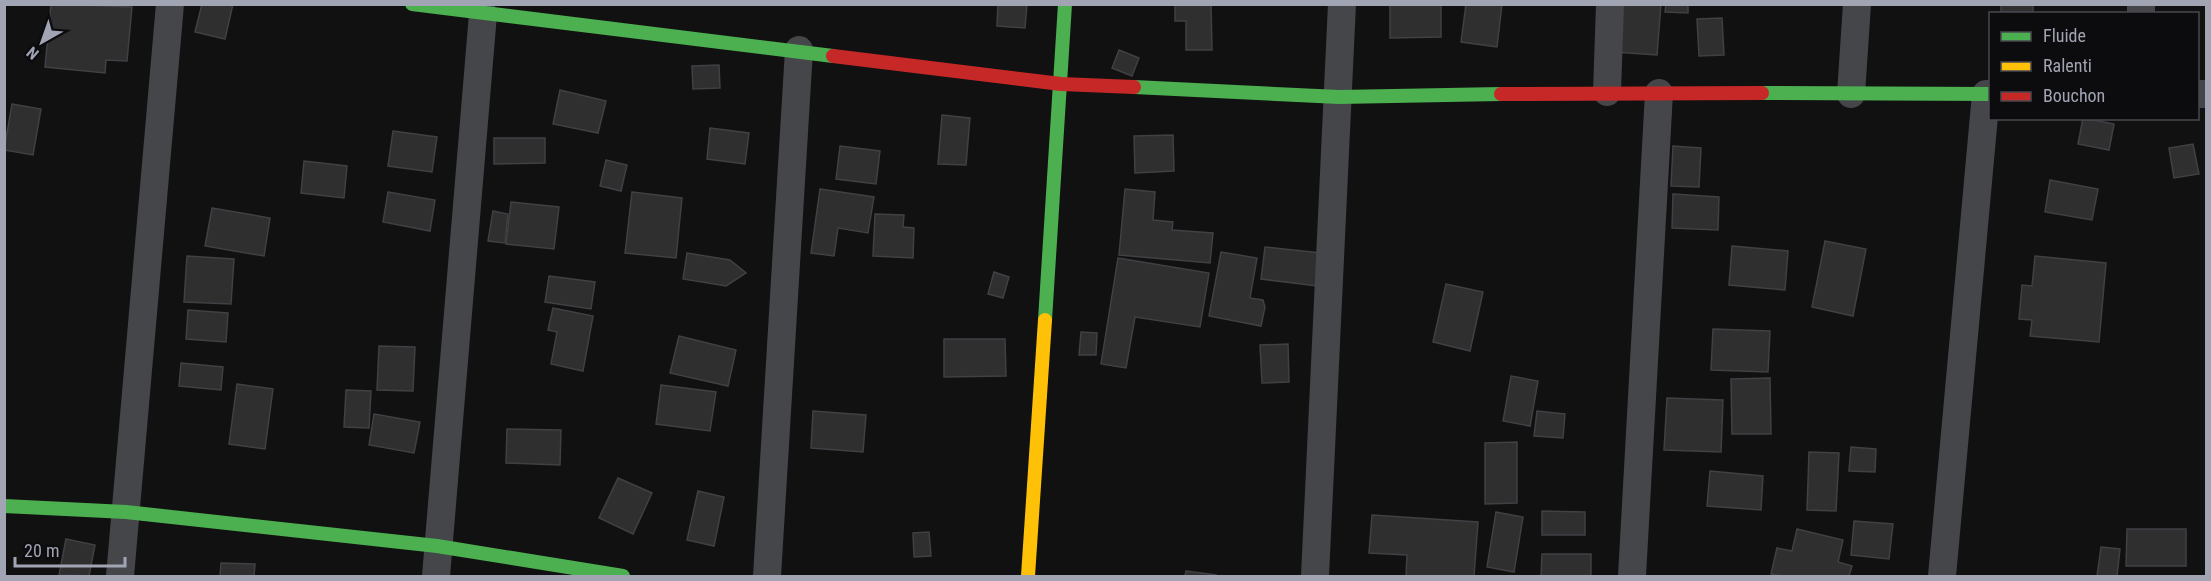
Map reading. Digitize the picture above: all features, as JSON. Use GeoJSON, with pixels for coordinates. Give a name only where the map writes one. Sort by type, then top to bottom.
{"type":"FeatureCollection","features":[{"type":"Feature","properties":{"kind":"street"},"geometry":{"type":"LineString","coordinates":[[120,576],[170,4]]}},
{"type":"Feature","properties":{"kind":"street"},"geometry":{"type":"LineString","coordinates":[[412,4],[1061,84],[1339,97],[1607,92],[1988,94],[1942,576]]}},
{"type":"Feature","properties":{"kind":"street"},"geometry":{"type":"LineString","coordinates":[[1028,576],[1065,4]]}},
{"type":"Feature","properties":{"kind":"street"},"geometry":{"type":"LineString","coordinates":[[1315,576],[1342,4]]}},
{"type":"Feature","properties":{"kind":"street"},"geometry":{"type":"LineString","coordinates":[[1607,92],[1610,4]]}},
{"type":"Feature","properties":{"kind":"street"},"geometry":{"type":"LineString","coordinates":[[1851,94],[1857,4]]}},
{"type":"Feature","properties":{"kind":"street"},"geometry":{"type":"LineString","coordinates":[[436,576],[483,14]]}},
{"type":"Feature","properties":{"kind":"street"},"geometry":{"type":"LineString","coordinates":[[767,576],[799,50]]}},
{"type":"Feature","properties":{"kind":"street"},"geometry":{"type":"LineString","coordinates":[[1632,576],[1659,93]]}},
{"type":"Feature","properties":{"kind":"street"},"geometry":{"type":"LineString","coordinates":[[4,506],[126,512],[437,546],[623,576]]}},
{"type":"Feature","properties":{"kind":"building"},"geometry":{"type":"Polygon","coordinates":[[[51,4],[132,7],[127,61],[106,60],[105,73],[45,67],[51,4]]]}},
{"type":"Feature","properties":{"kind":"building"},"geometry":{"type":"Polygon","coordinates":[[[202,4],[233,4],[225,39],[195,32],[202,4]]]}},
{"type":"Feature","properties":{"kind":"building"},"geometry":{"type":"Polygon","coordinates":[[[998,4],[1027,4],[1025,28],[997,26],[998,4]]]}},
{"type":"Feature","properties":{"kind":"building"},"geometry":{"type":"Polygon","coordinates":[[[1175,4],[1211,4],[1212,50],[1186,50],[1186,21],[1175,21],[1175,4]]]}},
{"type":"Feature","properties":{"kind":"building"},"geometry":{"type":"Polygon","coordinates":[[[1390,4],[1441,4],[1441,37],[1390,38],[1390,4]]]}},
{"type":"Feature","properties":{"kind":"building"},"geometry":{"type":"Polygon","coordinates":[[[1466,4],[1502,4],[1497,47],[1461,42],[1466,4]]]}},
{"type":"Feature","properties":{"kind":"building"},"geometry":{"type":"Polygon","coordinates":[[[1617,4],[1661,4],[1657,55],[1614,52],[1617,4]]]}},
{"type":"Feature","properties":{"kind":"building"},"geometry":{"type":"Polygon","coordinates":[[[1666,4],[1688,4],[1688,13],[1665,12],[1666,4]]]}},
{"type":"Feature","properties":{"kind":"building"},"geometry":{"type":"Polygon","coordinates":[[[2001,4],[2033,4],[2033,12],[2001,12],[2001,4]]]}},
{"type":"Feature","properties":{"kind":"building"},"geometry":{"type":"Polygon","coordinates":[[[1722,18],[1724,55],[1699,56],[1697,19],[1722,18]]]}},
{"type":"Feature","properties":{"kind":"building"},"geometry":{"type":"Polygon","coordinates":[[[1119,50],[1139,58],[1132,76],[1112,68],[1119,50]]]}},
{"type":"Feature","properties":{"kind":"building"},"geometry":{"type":"Polygon","coordinates":[[[719,65],[720,88],[693,89],[692,66],[719,65]]]}},
{"type":"Feature","properties":{"kind":"building"},"geometry":{"type":"Polygon","coordinates":[[[560,90],[606,101],[598,133],[553,124],[560,90]]]}},
{"type":"Feature","properties":{"kind":"building"},"geometry":{"type":"Polygon","coordinates":[[[12,104],[41,109],[33,155],[4,150],[12,104]]]}},
{"type":"Feature","properties":{"kind":"building"},"geometry":{"type":"Polygon","coordinates":[[[942,115],[970,118],[966,165],[938,164],[942,115]]]}},
{"type":"Feature","properties":{"kind":"building"},"geometry":{"type":"Polygon","coordinates":[[[2083,120],[2114,124],[2109,150],[2078,144],[2083,120]]]}},
{"type":"Feature","properties":{"kind":"building"},"geometry":{"type":"Polygon","coordinates":[[[710,128],[749,133],[745,164],[707,159],[710,128]]]}},
{"type":"Feature","properties":{"kind":"building"},"geometry":{"type":"Polygon","coordinates":[[[393,131],[437,137],[432,172],[388,166],[393,131]]]}},
{"type":"Feature","properties":{"kind":"building"},"geometry":{"type":"Polygon","coordinates":[[[1173,135],[1174,171],[1135,173],[1134,136],[1173,135]]]}},
{"type":"Feature","properties":{"kind":"building"},"geometry":{"type":"Polygon","coordinates":[[[494,138],[545,138],[545,163],[494,164],[494,138]]]}},
{"type":"Feature","properties":{"kind":"building"},"geometry":{"type":"Polygon","coordinates":[[[2193,144],[2199,174],[2174,178],[2169,148],[2193,144]]]}},
{"type":"Feature","properties":{"kind":"building"},"geometry":{"type":"Polygon","coordinates":[[[840,146],[880,151],[876,184],[836,179],[840,146]]]}},
{"type":"Feature","properties":{"kind":"building"},"geometry":{"type":"Polygon","coordinates":[[[1673,146],[1701,148],[1699,187],[1671,186],[1673,146]]]}},
{"type":"Feature","properties":{"kind":"building"},"geometry":{"type":"Polygon","coordinates":[[[606,160],[627,165],[621,191],[600,186],[606,160]]]}},
{"type":"Feature","properties":{"kind":"building"},"geometry":{"type":"Polygon","coordinates":[[[304,161],[347,166],[344,198],[301,193],[304,161]]]}},
{"type":"Feature","properties":{"kind":"building"},"geometry":{"type":"Polygon","coordinates":[[[2050,180],[2098,189],[2092,220],[2045,212],[2050,180]]]}},
{"type":"Feature","properties":{"kind":"building"},"geometry":{"type":"Polygon","coordinates":[[[820,189],[874,197],[868,233],[838,228],[834,256],[811,253],[820,189]]]}},
{"type":"Feature","properties":{"kind":"building"},"geometry":{"type":"Polygon","coordinates":[[[1125,189],[1155,192],[1153,220],[1173,222],[1172,230],[1213,233],[1210,263],[1119,255],[1125,189]]]}},
{"type":"Feature","properties":{"kind":"building"},"geometry":{"type":"Polygon","coordinates":[[[388,192],[435,200],[430,231],[383,222],[388,192]]]}},
{"type":"Feature","properties":{"kind":"building"},"geometry":{"type":"Polygon","coordinates":[[[632,192],[682,198],[676,258],[625,253],[632,192]]]}},
{"type":"Feature","properties":{"kind":"building"},"geometry":{"type":"Polygon","coordinates":[[[1673,194],[1719,197],[1718,230],[1672,228],[1673,194]]]}},
{"type":"Feature","properties":{"kind":"building"},"geometry":{"type":"Polygon","coordinates":[[[511,202],[559,207],[554,249],[506,244],[511,202]]]}},
{"type":"Feature","properties":{"kind":"building"},"geometry":{"type":"Polygon","coordinates":[[[212,208],[270,218],[264,256],[205,246],[212,208]]]}},
{"type":"Feature","properties":{"kind":"building"},"geometry":{"type":"Polygon","coordinates":[[[493,211],[508,214],[505,243],[488,241],[493,211]]]}},
{"type":"Feature","properties":{"kind":"building"},"geometry":{"type":"Polygon","coordinates":[[[875,214],[904,215],[903,227],[914,228],[913,258],[873,256],[875,214]]]}},
{"type":"Feature","properties":{"kind":"building"},"geometry":{"type":"Polygon","coordinates":[[[1825,241],[1866,249],[1853,316],[1812,307],[1825,241]]]}},
{"type":"Feature","properties":{"kind":"building"},"geometry":{"type":"Polygon","coordinates":[[[1732,246],[1788,251],[1785,290],[1729,285],[1732,246]]]}},
{"type":"Feature","properties":{"kind":"building"},"geometry":{"type":"Polygon","coordinates":[[[1265,247],[1321,253],[1317,286],[1261,279],[1265,247]]]}},
{"type":"Feature","properties":{"kind":"building"},"geometry":{"type":"Polygon","coordinates":[[[1221,252],[1257,258],[1250,298],[1263,300],[1265,307],[1261,326],[1209,316],[1221,252]]]}},
{"type":"Feature","properties":{"kind":"building"},"geometry":{"type":"Polygon","coordinates":[[[687,253],[730,260],[746,273],[726,286],[683,279],[687,253]]]}},
{"type":"Feature","properties":{"kind":"building"},"geometry":{"type":"Polygon","coordinates":[[[187,256],[234,259],[231,304],[184,302],[187,256]]]}},
{"type":"Feature","properties":{"kind":"building"},"geometry":{"type":"Polygon","coordinates":[[[2035,256],[2106,263],[2099,342],[2030,336],[2032,320],[2019,319],[2022,285],[2032,286],[2035,256]]]}},
{"type":"Feature","properties":{"kind":"building"},"geometry":{"type":"Polygon","coordinates":[[[1118,258],[1209,273],[1200,327],[1135,317],[1126,368],[1101,364],[1118,258]]]}},
{"type":"Feature","properties":{"kind":"building"},"geometry":{"type":"Polygon","coordinates":[[[994,272],[1009,277],[1003,298],[988,294],[994,272]]]}},
{"type":"Feature","properties":{"kind":"building"},"geometry":{"type":"Polygon","coordinates":[[[549,276],[595,282],[591,309],[545,302],[549,276]]]}},
{"type":"Feature","properties":{"kind":"building"},"geometry":{"type":"Polygon","coordinates":[[[1446,284],[1483,292],[1470,351],[1433,342],[1446,284]]]}},
{"type":"Feature","properties":{"kind":"building"},"geometry":{"type":"Polygon","coordinates":[[[553,308],[593,316],[583,371],[551,364],[557,332],[548,330],[553,308]]]}},
{"type":"Feature","properties":{"kind":"building"},"geometry":{"type":"Polygon","coordinates":[[[188,310],[228,313],[226,342],[186,339],[188,310]]]}},
{"type":"Feature","properties":{"kind":"building"},"geometry":{"type":"Polygon","coordinates":[[[1713,329],[1770,331],[1768,372],[1711,370],[1713,329]]]}},
{"type":"Feature","properties":{"kind":"building"},"geometry":{"type":"Polygon","coordinates":[[[1081,332],[1097,333],[1096,355],[1079,355],[1081,332]]]}},
{"type":"Feature","properties":{"kind":"building"},"geometry":{"type":"Polygon","coordinates":[[[679,336],[736,350],[728,386],[670,373],[679,336]]]}},
{"type":"Feature","properties":{"kind":"building"},"geometry":{"type":"Polygon","coordinates":[[[944,339],[1005,339],[1006,376],[944,377],[944,339]]]}},
{"type":"Feature","properties":{"kind":"building"},"geometry":{"type":"Polygon","coordinates":[[[1288,344],[1289,382],[1262,383],[1260,345],[1288,344]]]}},
{"type":"Feature","properties":{"kind":"building"},"geometry":{"type":"Polygon","coordinates":[[[379,346],[415,347],[413,391],[377,390],[379,346]]]}},
{"type":"Feature","properties":{"kind":"building"},"geometry":{"type":"Polygon","coordinates":[[[181,363],[223,367],[221,390],[179,386],[181,363]]]}},
{"type":"Feature","properties":{"kind":"building"},"geometry":{"type":"Polygon","coordinates":[[[1511,376],[1538,381],[1530,426],[1503,421],[1511,376]]]}},
{"type":"Feature","properties":{"kind":"building"},"geometry":{"type":"Polygon","coordinates":[[[1770,378],[1771,434],[1732,434],[1731,379],[1770,378]]]}},
{"type":"Feature","properties":{"kind":"building"},"geometry":{"type":"Polygon","coordinates":[[[237,384],[273,389],[265,449],[229,444],[237,384]]]}},
{"type":"Feature","properties":{"kind":"building"},"geometry":{"type":"Polygon","coordinates":[[[661,385],[716,392],[710,431],[656,424],[661,385]]]}},
{"type":"Feature","properties":{"kind":"building"},"geometry":{"type":"Polygon","coordinates":[[[346,390],[371,391],[369,428],[344,427],[346,390]]]}},
{"type":"Feature","properties":{"kind":"building"},"geometry":{"type":"Polygon","coordinates":[[[1667,398],[1723,400],[1721,452],[1664,450],[1667,398]]]}},
{"type":"Feature","properties":{"kind":"building"},"geometry":{"type":"Polygon","coordinates":[[[813,411],[866,415],[863,452],[811,448],[813,411]]]}},
{"type":"Feature","properties":{"kind":"building"},"geometry":{"type":"Polygon","coordinates":[[[1537,411],[1565,414],[1563,438],[1534,436],[1537,411]]]}},
{"type":"Feature","properties":{"kind":"building"},"geometry":{"type":"Polygon","coordinates":[[[374,414],[420,422],[414,453],[369,445],[374,414]]]}},
{"type":"Feature","properties":{"kind":"building"},"geometry":{"type":"Polygon","coordinates":[[[507,429],[561,430],[560,465],[506,463],[507,429]]]}},
{"type":"Feature","properties":{"kind":"building"},"geometry":{"type":"Polygon","coordinates":[[[1517,442],[1517,503],[1485,504],[1485,443],[1517,442]]]}},
{"type":"Feature","properties":{"kind":"building"},"geometry":{"type":"Polygon","coordinates":[[[1851,447],[1876,449],[1875,472],[1849,471],[1851,447]]]}},
{"type":"Feature","properties":{"kind":"building"},"geometry":{"type":"Polygon","coordinates":[[[1809,452],[1839,453],[1836,511],[1807,510],[1809,452]]]}},
{"type":"Feature","properties":{"kind":"building"},"geometry":{"type":"Polygon","coordinates":[[[1710,471],[1763,476],[1761,510],[1707,506],[1710,471]]]}},
{"type":"Feature","properties":{"kind":"building"},"geometry":{"type":"Polygon","coordinates":[[[618,478],[652,493],[633,534],[599,518],[618,478]]]}},
{"type":"Feature","properties":{"kind":"building"},"geometry":{"type":"Polygon","coordinates":[[[698,491],[724,497],[714,546],[687,540],[698,491]]]}},
{"type":"Feature","properties":{"kind":"building"},"geometry":{"type":"Polygon","coordinates":[[[1542,511],[1585,512],[1585,535],[1542,535],[1542,511]]]}},
{"type":"Feature","properties":{"kind":"building"},"geometry":{"type":"Polygon","coordinates":[[[1496,512],[1523,517],[1514,572],[1487,567],[1496,512]]]}},
{"type":"Feature","properties":{"kind":"building"},"geometry":{"type":"Polygon","coordinates":[[[1372,515],[1478,522],[1474,576],[1406,576],[1407,555],[1369,553],[1372,515]]]}},
{"type":"Feature","properties":{"kind":"building"},"geometry":{"type":"Polygon","coordinates":[[[1854,521],[1893,524],[1889,559],[1851,555],[1854,521]]]}},
{"type":"Feature","properties":{"kind":"building"},"geometry":{"type":"Polygon","coordinates":[[[1797,529],[1843,540],[1838,562],[1852,566],[1849,576],[1771,574],[1777,548],[1792,551],[1797,529]]]}},
{"type":"Feature","properties":{"kind":"building"},"geometry":{"type":"Polygon","coordinates":[[[2127,529],[2186,529],[2186,566],[2126,566],[2127,529]]]}},
{"type":"Feature","properties":{"kind":"building"},"geometry":{"type":"Polygon","coordinates":[[[929,532],[931,556],[914,557],[913,533],[929,532]]]}},
{"type":"Feature","properties":{"kind":"building"},"geometry":{"type":"Polygon","coordinates":[[[66,539],[95,545],[89,576],[59,575],[66,539]]]}},
{"type":"Feature","properties":{"kind":"building"},"geometry":{"type":"Polygon","coordinates":[[[2101,547],[2120,549],[2117,576],[2097,576],[2101,547]]]}},
{"type":"Feature","properties":{"kind":"building"},"geometry":{"type":"Polygon","coordinates":[[[1542,554],[1591,554],[1591,576],[1541,576],[1542,554]]]}},
{"type":"Feature","properties":{"kind":"building"},"geometry":{"type":"Polygon","coordinates":[[[221,563],[255,564],[254,576],[220,576],[221,563]]]}},
{"type":"Feature","properties":{"kind":"building"},"geometry":{"type":"Polygon","coordinates":[[[1186,571],[1216,575],[1216,576],[1185,576],[1186,571]]]}},
{"type":"Feature","properties":{"kind":"traffic: fast"},"geometry":{"type":"LineString","coordinates":[[412,4],[833,56]]}},
{"type":"Feature","properties":{"kind":"traffic: fast"},"geometry":{"type":"LineString","coordinates":[[1045,320],[1065,4]]}},
{"type":"Feature","properties":{"kind":"traffic: fast"},"geometry":{"type":"LineString","coordinates":[[1134,87],[1339,97],[1501,94]]}},
{"type":"Feature","properties":{"kind":"traffic: fast"},"geometry":{"type":"LineString","coordinates":[[1762,93],[1989,94]]}},
{"type":"Feature","properties":{"kind":"traffic: fast"},"geometry":{"type":"LineString","coordinates":[[4,506],[126,512],[437,546],[623,576]]}},
{"type":"Feature","properties":{"kind":"traffic: slow"},"geometry":{"type":"LineString","coordinates":[[1028,576],[1045,320]]}},
{"type":"Feature","properties":{"kind":"traffic: jam"},"geometry":{"type":"LineString","coordinates":[[833,56],[1061,84],[1134,87]]}},
{"type":"Feature","properties":{"kind":"traffic: jam"},"geometry":{"type":"LineString","coordinates":[[1501,94],[1762,93]]}}]}
